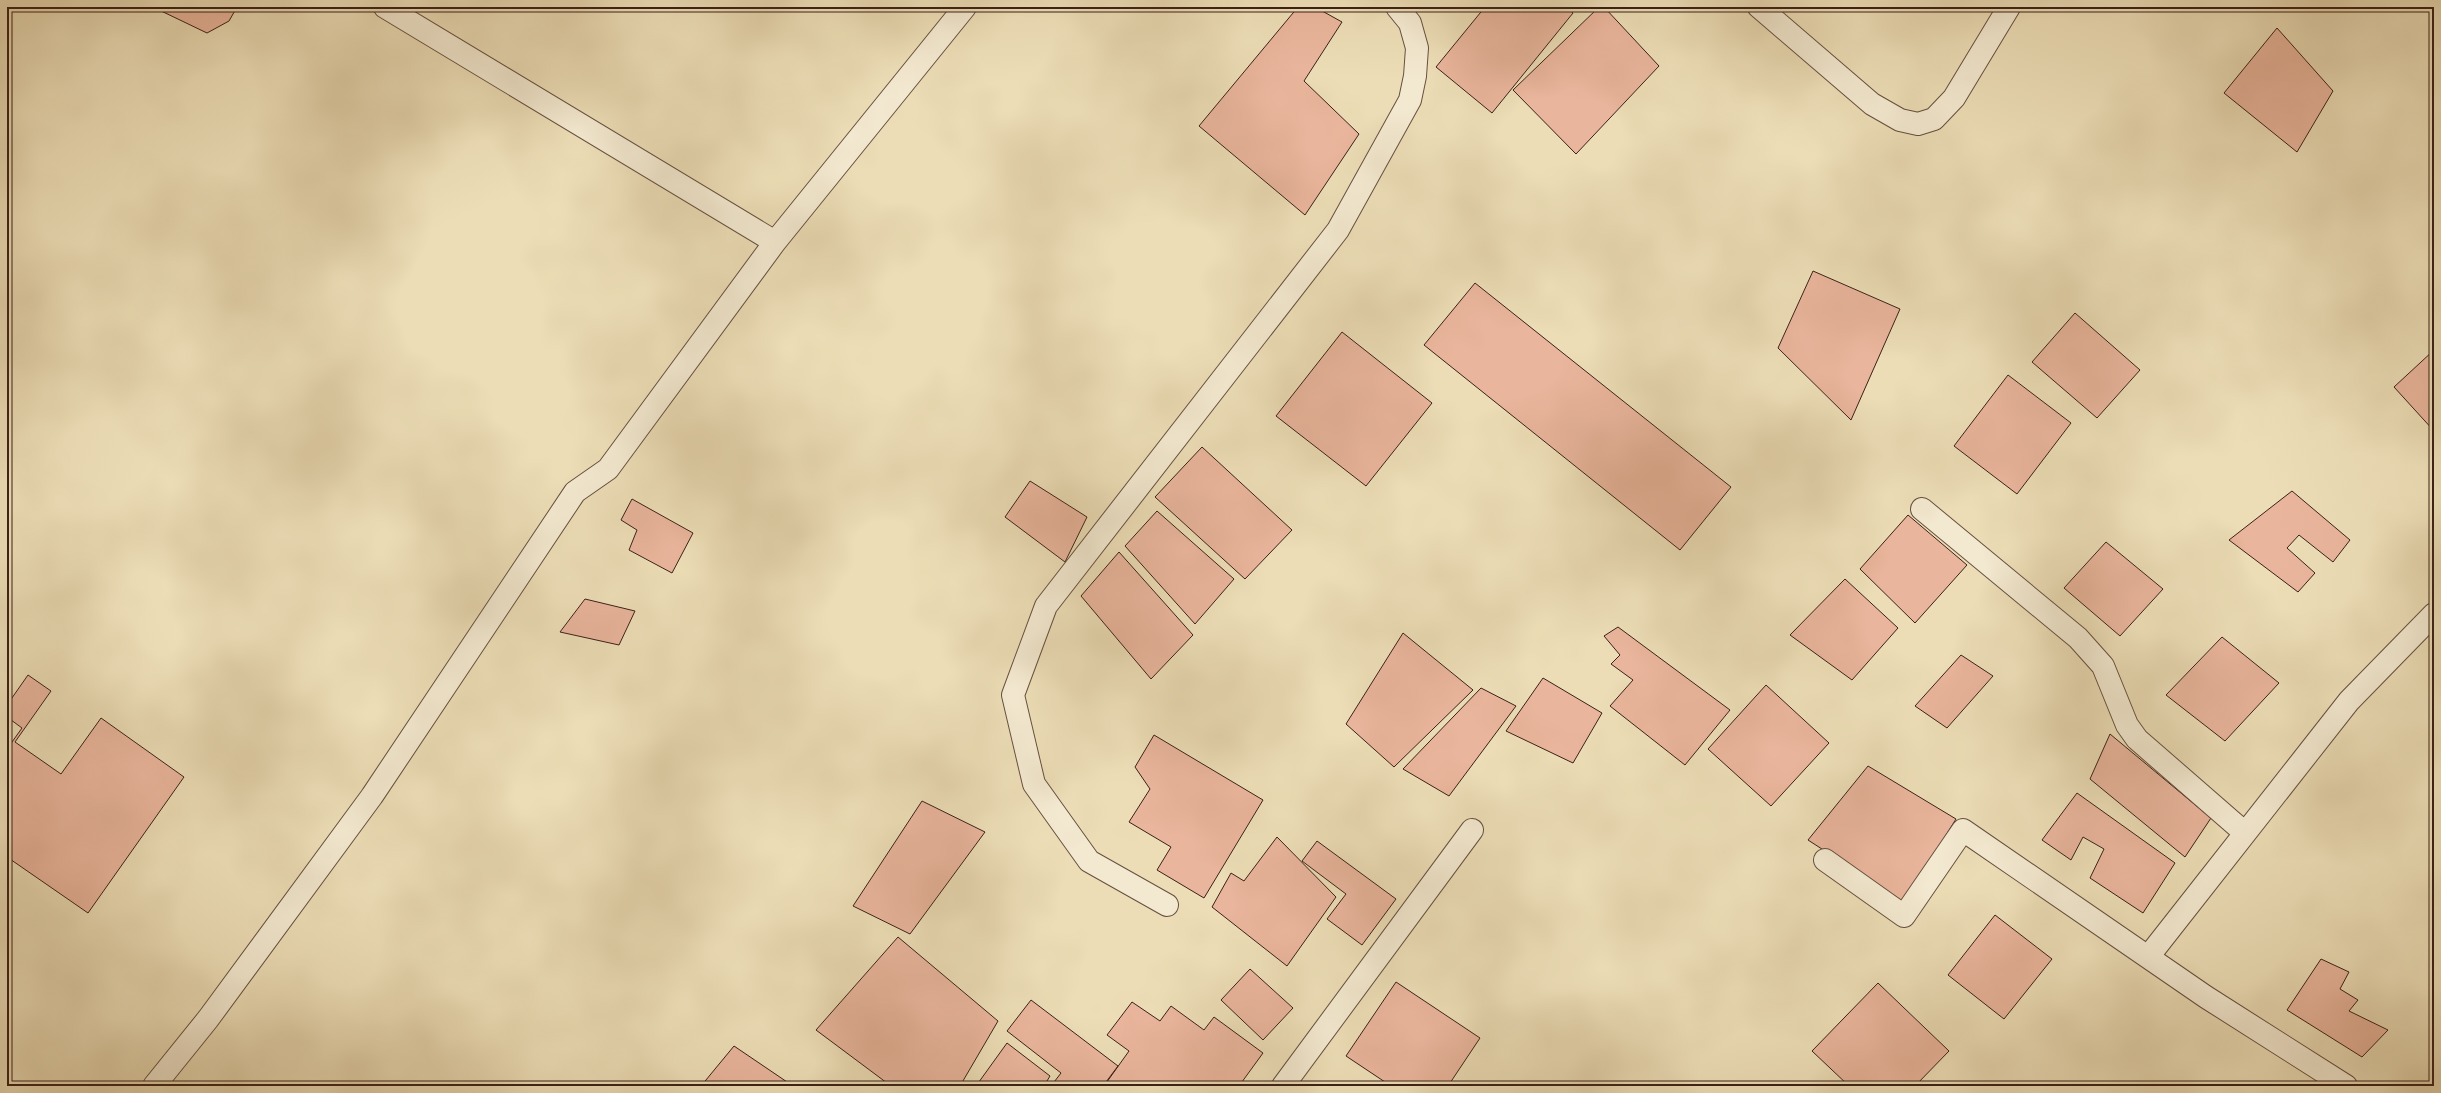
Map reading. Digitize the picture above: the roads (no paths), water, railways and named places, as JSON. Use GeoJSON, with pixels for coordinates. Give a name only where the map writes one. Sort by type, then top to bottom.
{"type":"FeatureCollection","features":[{"type":"Feature","properties":{"kind":"street"},"geometry":{"type":"LineString","coordinates":[[385,7],[775,242]]}},
{"type":"Feature","properties":{"kind":"street"},"geometry":{"type":"LineString","coordinates":[[154,1086],[208,1019],[372,796],[575,492],[608,469],[775,242],[965,7]]}},
{"type":"Feature","properties":{"kind":"street"},"geometry":{"type":"LineString","coordinates":[[1167,905],[1089,861],[1034,784],[1013,695],[1046,606],[1342,223],[1410,100],[1415,76],[1416,48],[1410,23],[1397,7]]}},
{"type":"Feature","properties":{"kind":"street"},"geometry":{"type":"LineString","coordinates":[[1759,7],[1872,104],[1900,120],[1918,124],[1934,119],[1954,98],[2009,7]]}},
{"type":"Feature","properties":{"kind":"street"},"geometry":{"type":"LineString","coordinates":[[1922,509],[2078,638],[2103,666],[2127,724],[2137,740],[2246,833]]}},
{"type":"Feature","properties":{"kind":"street"},"geometry":{"type":"LineString","coordinates":[[2148,957],[2349,701],[2434,614]]}},
{"type":"Feature","properties":{"kind":"street"},"geometry":{"type":"LineString","coordinates":[[1283,1086],[1472,830]]}},
{"type":"Feature","properties":{"kind":"street"},"geometry":{"type":"LineString","coordinates":[[1825,860],[1904,916],[1963,830],[2206,997],[2346,1086]]}}]}
